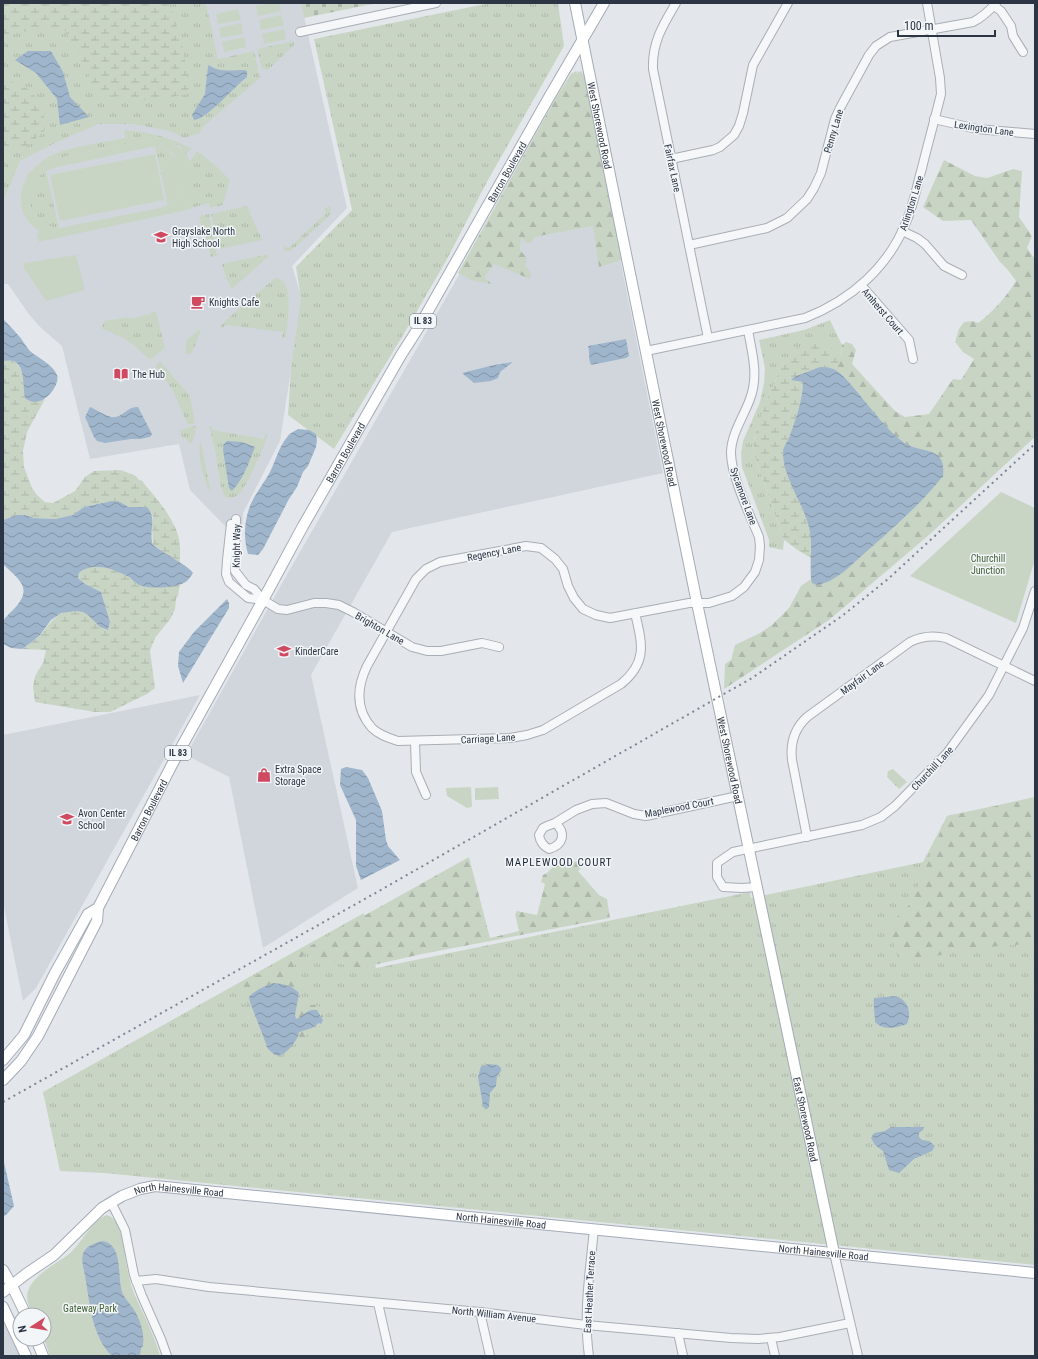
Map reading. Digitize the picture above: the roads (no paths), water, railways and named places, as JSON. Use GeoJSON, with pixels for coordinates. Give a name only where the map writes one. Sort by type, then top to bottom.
{"type":"FeatureCollection","features":[{"type":"Feature","properties":{"kind":"main road","name":"West Shorewood Road"},"geometry":{"type":"LineString","coordinates":[[575,3],[697,603],[756,884]]}},
{"type":"Feature","properties":{"kind":"main road","name":"Barron Boulevard"},"geometry":{"type":"LineString","coordinates":[[3,1080],[21,1061],[38,1036],[97,921],[98,908],[181,748],[303,526],[402,355],[420,327],[548,99],[604,3]]}},
{"type":"Feature","properties":{"kind":"main road","name":"East Shorewood Road"},"geometry":{"type":"LineString","coordinates":[[756,884],[834,1253]]}},
{"type":"Feature","properties":{"kind":"main road","name":"Barron Boulevard"},"geometry":{"type":"LineString","coordinates":[[3,1060],[24,1035],[50,982],[88,914],[98,908]]}},
{"type":"Feature","properties":{"kind":"main road","name":"North Hainesville Road"},"geometry":{"type":"LineString","coordinates":[[3,1292],[54,1255],[102,1208],[122,1196],[140,1189],[155,1186],[1035,1273]]}},
{"type":"Feature","properties":{"kind":"main road"},"geometry":{"type":"LineString","coordinates":[[3,1270],[22,1307]]}},
{"type":"Feature","properties":{"kind":"main road"},"geometry":{"type":"LineString","coordinates":[[3,1307],[26,1356]]}},
{"type":"Feature","properties":{"kind":"street"},"geometry":{"type":"LineString","coordinates":[[417,3],[299,30],[436,3]]}},
{"type":"Feature","properties":{"kind":"street","name":"Fairfax Lane"},"geometry":{"type":"LineString","coordinates":[[676,3],[656,39],[652,59],[708,338]]}},
{"type":"Feature","properties":{"kind":"street"},"geometry":{"type":"LineString","coordinates":[[671,159],[713,150],[720,147],[734,135],[739,126],[743,113],[753,64],[788,3]]}},
{"type":"Feature","properties":{"kind":"street","name":"Arlington Lane"},"geometry":{"type":"LineString","coordinates":[[646,351],[793,321],[820,312],[849,295],[871,276],[883,262],[893,249],[912,207],[941,94],[940,78],[927,3]]}},
{"type":"Feature","properties":{"kind":"street"},"geometry":{"type":"LineString","coordinates":[[995,4],[1011,26],[1013,36],[1023,52]]}},
{"type":"Feature","properties":{"kind":"street","name":"Penny Lane"},"geometry":{"type":"LineString","coordinates":[[689,245],[767,228],[787,218],[807,199],[821,172],[835,119],[869,55],[876,46],[890,37],[973,22],[981,18],[995,4]]}},
{"type":"Feature","properties":{"kind":"street","name":"Lexington Lane"},"geometry":{"type":"LineString","coordinates":[[934,119],[977,129],[1035,134]]}},
{"type":"Feature","properties":{"kind":"street"},"geometry":{"type":"LineString","coordinates":[[902,231],[917,238],[925,244],[944,266],[962,275]]}},
{"type":"Feature","properties":{"kind":"street","name":"Amherst Court"},"geometry":{"type":"LineString","coordinates":[[861,285],[909,340],[913,359]]}},
{"type":"Feature","properties":{"kind":"street","name":"Sycamore Lane"},"geometry":{"type":"LineString","coordinates":[[697,603],[723,599],[738,592],[749,582],[755,572],[759,560],[759,537],[734,471],[731,452],[734,437],[750,399],[755,377],[755,367],[748,330]]}},
{"type":"Feature","properties":{"kind":"street","name":"Knight Way"},"geometry":{"type":"LineString","coordinates":[[234,518],[234,571],[246,585],[254,589],[263,600]]}},
{"type":"Feature","properties":{"kind":"street","name":"Regency Lane"},"geometry":{"type":"LineString","coordinates":[[386,632],[416,579],[426,569],[440,562],[526,546],[541,548],[555,559],[563,569],[568,586],[574,598],[583,609],[596,616],[610,618],[689,603],[697,603]]}},
{"type":"Feature","properties":{"kind":"street","name":"Churchill Lane"},"geometry":{"type":"LineString","coordinates":[[756,884],[742,888],[723,887],[716,877],[717,864],[733,852],[862,826],[881,817],[895,806],[947,753],[989,696],[1023,628],[1035,591]]}},
{"type":"Feature","properties":{"kind":"street","name":"Brighton Lane"},"geometry":{"type":"LineString","coordinates":[[263,600],[278,609],[287,610],[314,603],[338,605],[412,647],[426,651],[441,651],[482,643],[499,647]]}},
{"type":"Feature","properties":{"kind":"street","name":"Carriage Lane"},"geometry":{"type":"LineString","coordinates":[[386,632],[361,679],[359,690],[360,705],[366,719],[373,729],[384,736],[398,741],[510,738],[528,735],[543,730],[621,684],[631,676],[638,664],[641,652],[641,638],[635,613]]}},
{"type":"Feature","properties":{"kind":"street","name":"Mayfair Lane"},"geometry":{"type":"LineString","coordinates":[[807,837],[791,750],[794,733],[800,723],[807,717],[910,642],[924,637],[936,636],[946,638],[1035,681]]}},
{"type":"Feature","properties":{"kind":"street"},"geometry":{"type":"LineString","coordinates":[[415,741],[416,772],[426,795]]}},
{"type":"Feature","properties":{"kind":"street","name":"Maplewood Court"},"geometry":{"type":"LineString","coordinates":[[555,823],[576,810],[592,804],[606,803],[634,814],[646,816],[738,796]]}},
{"type":"Feature","properties":{"kind":"street"},"geometry":{"type":"LineString","coordinates":[[112,1202],[125,1230],[136,1281],[167,1356]]}},
{"type":"Feature","properties":{"kind":"street","name":"East Heather Terrace"},"geometry":{"type":"LineString","coordinates":[[589,1356],[586,1324],[594,1229]]}},
{"type":"Feature","properties":{"kind":"street","name":"East Shorewood Road"},"geometry":{"type":"LineString","coordinates":[[834,1253],[858,1356]]}},
{"type":"Feature","properties":{"kind":"street","name":"North William Avenue"},"geometry":{"type":"LineString","coordinates":[[136,1281],[156,1279],[210,1287],[480,1312],[731,1338],[771,1338],[850,1323]]}},
{"type":"Feature","properties":{"kind":"street"},"geometry":{"type":"LineString","coordinates":[[378,1303],[390,1356]]}},
{"type":"Feature","properties":{"kind":"street"},"geometry":{"type":"LineString","coordinates":[[480,1312],[490,1356]]}},
{"type":"Feature","properties":{"kind":"street"},"geometry":{"type":"LineString","coordinates":[[678,1333],[683,1356]]}},
{"type":"Feature","properties":{"kind":"street"},"geometry":{"type":"LineString","coordinates":[[771,1338],[775,1356]]}},
{"type":"Feature","properties":{"kind":"water"},"geometry":{"type":"Polygon","coordinates":[[[28,51],[51,51],[63,72],[70,97],[89,117],[60,125],[57,99],[36,73],[15,60],[28,51]]]}},
{"type":"Feature","properties":{"kind":"water"},"geometry":{"type":"Polygon","coordinates":[[[209,65],[213,68],[222,70],[244,70],[247,71],[247,77],[206,115],[194,120],[192,115],[205,94],[209,65]]]}},
{"type":"Feature","properties":{"kind":"water"},"geometry":{"type":"Polygon","coordinates":[[[3,319],[29,350],[52,367],[57,375],[56,385],[43,400],[37,402],[25,398],[23,378],[20,367],[11,361],[3,361],[3,319]]]}},
{"type":"Feature","properties":{"kind":"water"},"geometry":{"type":"Polygon","coordinates":[[[626,339],[629,356],[626,358],[591,365],[588,346],[626,339]]]}},
{"type":"Feature","properties":{"kind":"water"},"geometry":{"type":"Polygon","coordinates":[[[513,362],[500,372],[498,378],[491,381],[474,383],[462,373],[494,365],[513,362]]]}},
{"type":"Feature","properties":{"kind":"water"},"geometry":{"type":"Polygon","coordinates":[[[820,367],[830,368],[840,373],[888,429],[903,442],[910,446],[930,451],[939,456],[942,461],[943,476],[916,506],[851,566],[833,579],[817,585],[812,583],[811,579],[811,546],[809,527],[786,472],[783,452],[796,418],[803,389],[803,382],[791,380],[794,377],[820,367]]]}},
{"type":"Feature","properties":{"kind":"water"},"geometry":{"type":"Polygon","coordinates":[[[90,407],[108,416],[115,417],[131,408],[138,407],[152,434],[150,437],[140,439],[105,443],[97,441],[85,417],[90,407]]]}},
{"type":"Feature","properties":{"kind":"water"},"geometry":{"type":"Polygon","coordinates":[[[298,429],[309,430],[316,434],[316,447],[308,466],[303,472],[297,487],[289,499],[263,549],[258,555],[248,554],[245,528],[250,507],[270,472],[282,444],[291,433],[298,429]]]}},
{"type":"Feature","properties":{"kind":"water"},"geometry":{"type":"Polygon","coordinates":[[[227,441],[242,442],[255,447],[243,476],[232,491],[229,488],[223,450],[224,444],[227,441]]]}},
{"type":"Feature","properties":{"kind":"water"},"geometry":{"type":"Polygon","coordinates":[[[112,501],[120,502],[129,507],[147,507],[152,516],[153,545],[193,573],[187,581],[178,585],[165,587],[146,587],[136,583],[129,577],[117,571],[97,567],[84,569],[79,573],[78,578],[85,584],[101,592],[110,622],[108,630],[100,627],[83,612],[76,611],[61,613],[51,620],[40,635],[22,649],[11,648],[3,644],[2,624],[23,596],[24,590],[15,575],[3,564],[3,520],[17,515],[25,515],[34,518],[55,519],[73,515],[84,507],[112,501]]]}},
{"type":"Feature","properties":{"kind":"water"},"geometry":{"type":"Polygon","coordinates":[[[227,599],[229,608],[183,683],[178,666],[179,652],[194,632],[227,599]]]}},
{"type":"Feature","properties":{"kind":"water"},"geometry":{"type":"Polygon","coordinates":[[[346,767],[362,770],[368,778],[382,811],[388,846],[400,860],[361,880],[356,866],[356,820],[340,785],[341,769],[346,767]]]}},
{"type":"Feature","properties":{"kind":"water"},"geometry":{"type":"Polygon","coordinates":[[[273,983],[287,985],[299,993],[295,1015],[296,1019],[311,1010],[317,1010],[323,1020],[321,1024],[319,1023],[312,1028],[299,1032],[292,1045],[286,1052],[280,1055],[275,1055],[268,1049],[249,997],[257,990],[273,983]]]}},
{"type":"Feature","properties":{"kind":"water"},"geometry":{"type":"Polygon","coordinates":[[[896,996],[900,998],[908,1007],[909,1016],[907,1024],[899,1027],[882,1027],[875,1022],[874,998],[896,996]]]}},
{"type":"Feature","properties":{"kind":"water"},"geometry":{"type":"Polygon","coordinates":[[[489,1064],[498,1065],[501,1068],[501,1071],[497,1076],[496,1086],[490,1093],[489,1107],[485,1109],[483,1106],[478,1077],[481,1066],[489,1064]]]}},
{"type":"Feature","properties":{"kind":"water"},"geometry":{"type":"Polygon","coordinates":[[[891,1127],[924,1127],[919,1133],[919,1137],[922,1140],[929,1141],[935,1146],[932,1151],[914,1159],[899,1173],[889,1170],[883,1151],[875,1145],[871,1138],[874,1133],[885,1131],[891,1127]]]}},
{"type":"Feature","properties":{"kind":"water"},"geometry":{"type":"Polygon","coordinates":[[[3,1158],[14,1206],[3,1217],[3,1158]]]}},
{"type":"Feature","properties":{"kind":"water"},"geometry":{"type":"Polygon","coordinates":[[[102,1241],[109,1243],[117,1254],[122,1292],[141,1324],[143,1346],[141,1348],[140,1356],[112,1356],[105,1348],[92,1318],[82,1257],[84,1251],[88,1247],[102,1241]]]}},
{"type":"Feature","properties":{"kind":"railway"},"geometry":{"type":"LineString","coordinates":[[3,1102],[379,891],[752,678],[842,616],[888,579],[1035,444]]}},
{"type":"Feature","properties":{"kind":"place","name":"Grayslake North High School"},"geometry":{"type":"Point","coordinates":[161,237]}},
{"type":"Feature","properties":{"kind":"place","name":"Knights Cafe"},"geometry":{"type":"Point","coordinates":[198,302]}},
{"type":"Feature","properties":{"kind":"place","name":"The Hub"},"geometry":{"type":"Point","coordinates":[121,374]}},
{"type":"Feature","properties":{"kind":"place","name":"KinderCare"},"geometry":{"type":"Point","coordinates":[284,651]}},
{"type":"Feature","properties":{"kind":"place","name":"Extra Space Storage"},"geometry":{"type":"Point","coordinates":[264,775]}},
{"type":"Feature","properties":{"kind":"place","name":"Avon Center School"},"geometry":{"type":"Point","coordinates":[67,819]}},
{"type":"Feature","properties":{"kind":"district","name":"MAPLEWOOD COURT"},"geometry":{"type":"Point","coordinates":[559,862]}},
{"type":"Feature","properties":{"kind":"park label","name":"Churchill Junction"},"geometry":{"type":"Point","coordinates":[988,564]}},
{"type":"Feature","properties":{"kind":"park label","name":"Gateway Park"},"geometry":{"type":"Point","coordinates":[90,1308]}}]}
